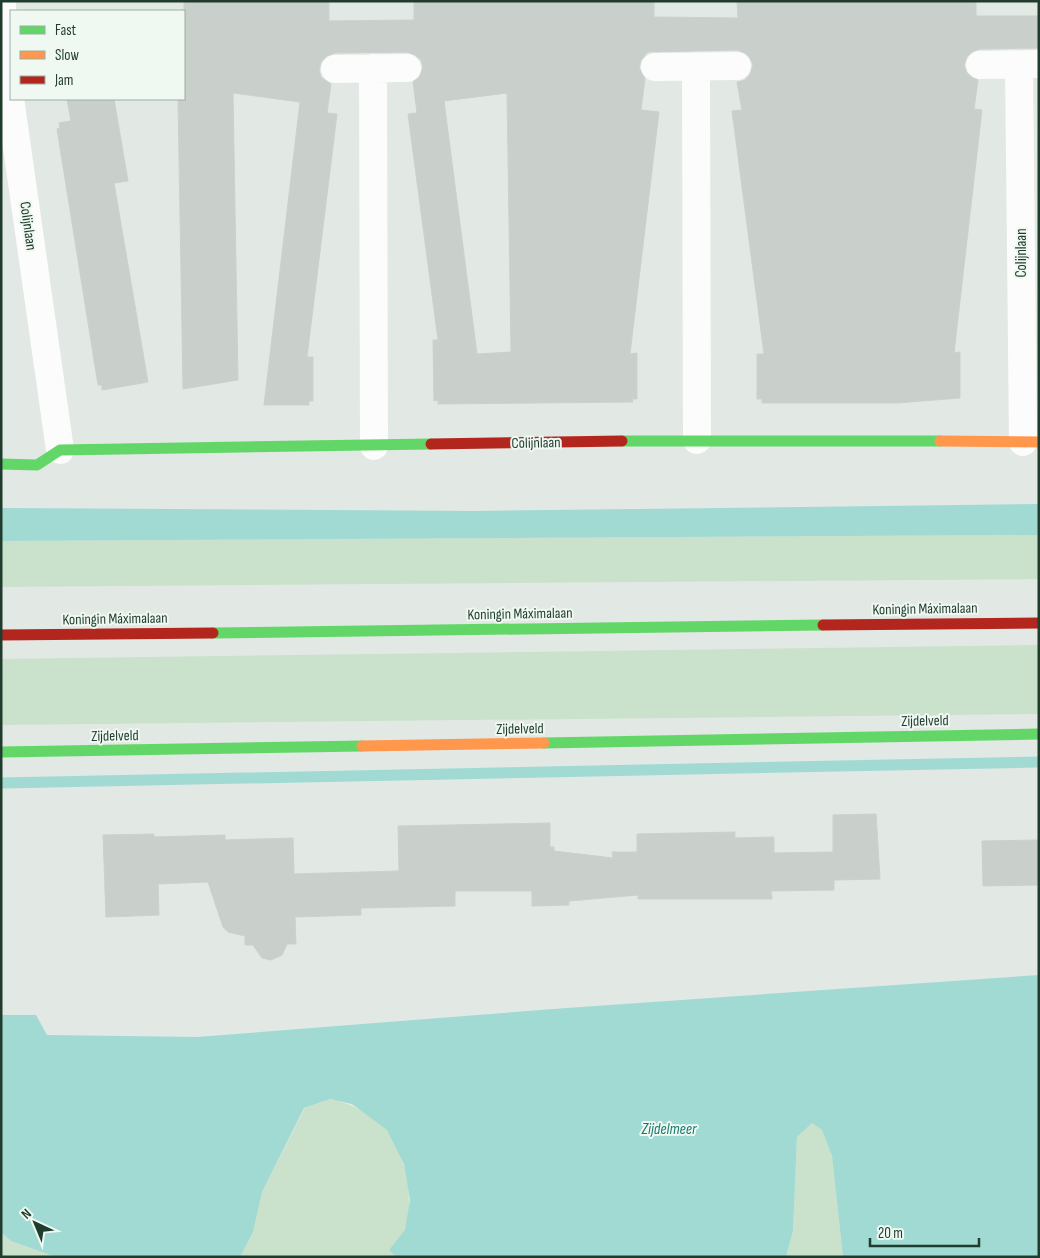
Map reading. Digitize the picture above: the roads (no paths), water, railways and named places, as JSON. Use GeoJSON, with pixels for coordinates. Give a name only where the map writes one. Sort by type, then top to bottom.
{"type":"FeatureCollection","features":[{"type":"Feature","properties":{"kind":"street","name":"Colijnlaan"},"geometry":{"type":"LineString","coordinates":[[2,1],[2,50],[60,450],[697,440],[1031,442],[1029,64],[980,65]]}},
{"type":"Feature","properties":{"kind":"street"},"geometry":{"type":"LineString","coordinates":[[655,66],[736,66]]}},
{"type":"Feature","properties":{"kind":"street"},"geometry":{"type":"LineString","coordinates":[[696,67],[697,440]]}},
{"type":"Feature","properties":{"kind":"street"},"geometry":{"type":"LineString","coordinates":[[373,68],[374,446]]}},
{"type":"Feature","properties":{"kind":"street"},"geometry":{"type":"LineString","coordinates":[[335,69],[407,68]]}},
{"type":"Feature","properties":{"kind":"street"},"geometry":{"type":"LineString","coordinates":[[1,464],[37,465],[60,450]]}},
{"type":"Feature","properties":{"kind":"street","name":"Koningin Máximalaan"},"geometry":{"type":"LineString","coordinates":[[1,635],[1039,623]]}},
{"type":"Feature","properties":{"kind":"street","name":"Zijdelveld"},"geometry":{"type":"LineString","coordinates":[[1,752],[1039,734]]}},
{"type":"Feature","properties":{"kind":"water"},"geometry":{"type":"Polygon","coordinates":[[[1039,504],[1039,535],[1,541],[1,508],[475,511],[1039,504]]]}},
{"type":"Feature","properties":{"kind":"water","name":"Zijdelmeer"},"geometry":{"type":"Polygon","coordinates":[[[1039,975],[1039,1257],[843,1257],[832,1156],[822,1130],[812,1123],[797,1137],[793,1231],[786,1257],[396,1257],[389,1250],[405,1230],[410,1200],[404,1164],[387,1130],[352,1104],[330,1099],[304,1108],[262,1192],[253,1232],[240,1257],[56,1257],[11,1241],[1,1232],[1,1015],[36,1015],[47,1035],[197,1037],[567,1008],[1039,975]]]}},
{"type":"Feature","properties":{"kind":"waterway"},"geometry":{"type":"LineString","coordinates":[[1,783],[1039,762]]}}]}
